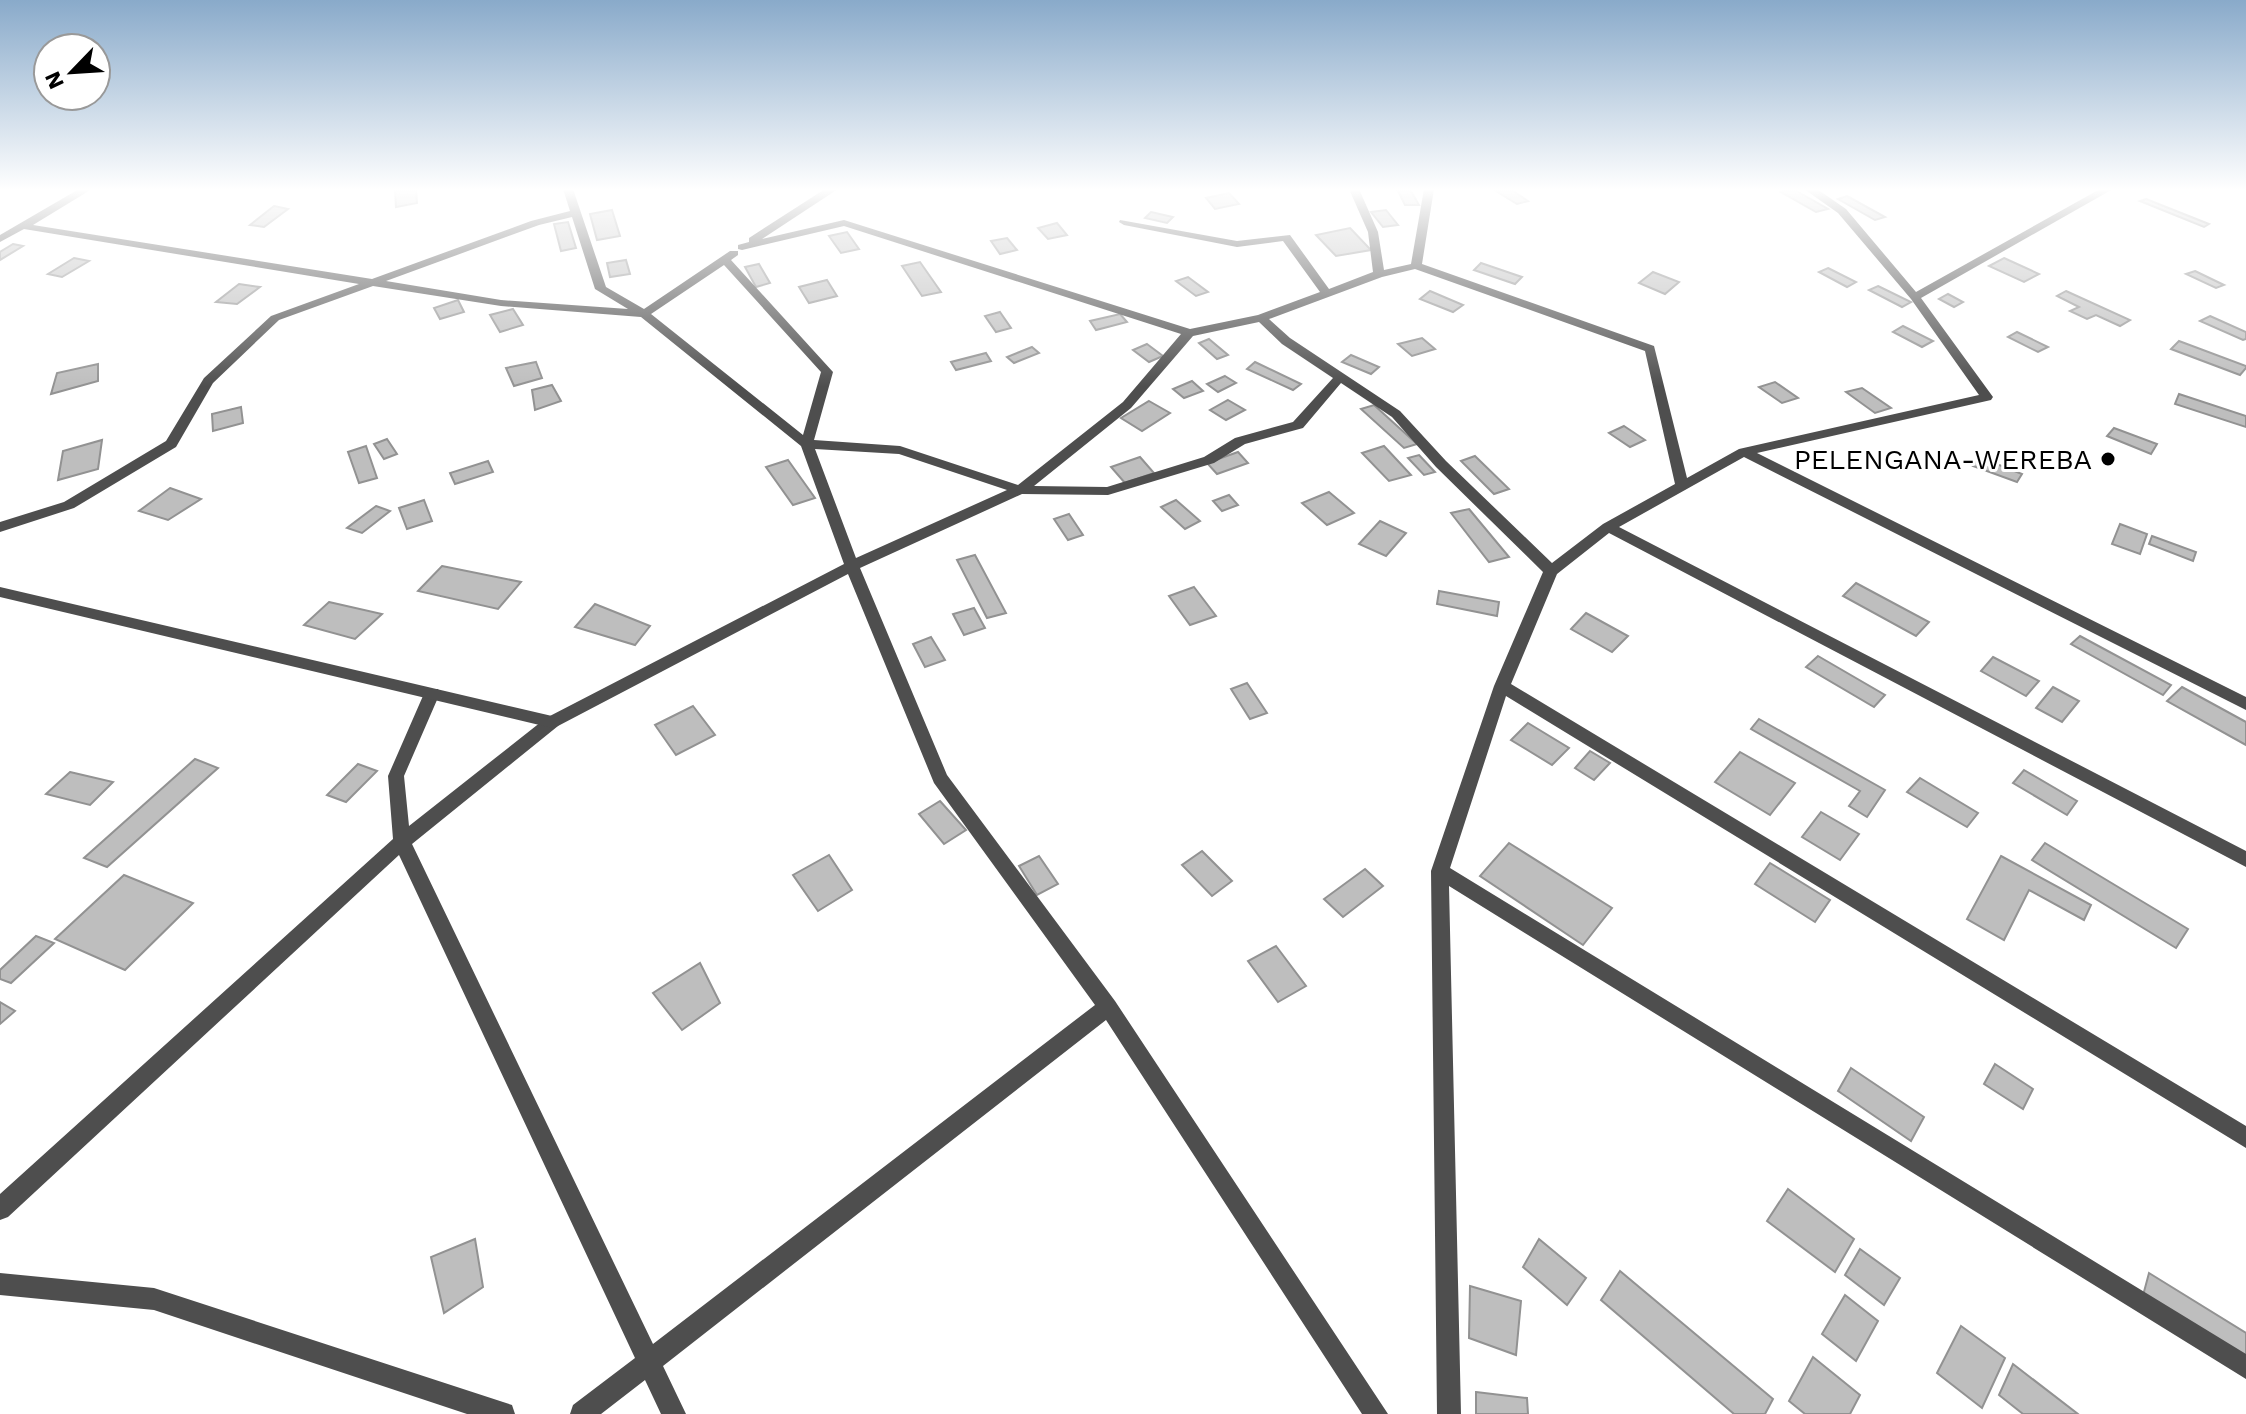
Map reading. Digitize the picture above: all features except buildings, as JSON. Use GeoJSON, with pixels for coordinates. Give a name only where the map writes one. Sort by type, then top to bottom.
{"type":"FeatureCollection","features":[{"type":"Feature","properties":{"kind":"street"},"geometry":{"type":"LineString","coordinates":[[204,255],[501,303],[644,314],[732,255]]}},
{"type":"Feature","properties":{"kind":"street"},"geometry":{"type":"LineString","coordinates":[[0,527],[69,505],[171,444],[208,381],[275,318],[448,255]]}},
{"type":"Feature","properties":{"kind":"street"},"geometry":{"type":"LineString","coordinates":[[590,255],[601,289],[644,314],[807,444],[852,566],[940,778],[1108,1007],[1376,1414]]}},
{"type":"Feature","properties":{"kind":"street"},"geometry":{"type":"LineString","coordinates":[[944,255],[1189,333],[1261,318],[1379,274],[1416,266],[1650,349],[1682,486]]}},
{"type":"Feature","properties":{"kind":"street"},"geometry":{"type":"LineString","coordinates":[[1299,255],[1327,294]]}},
{"type":"Feature","properties":{"kind":"street"},"geometry":{"type":"LineString","coordinates":[[1376,255],[1379,274]]}},
{"type":"Feature","properties":{"kind":"street"},"geometry":{"type":"LineString","coordinates":[[1416,266],[1418,255]]}},
{"type":"Feature","properties":{"kind":"street"},"geometry":{"type":"LineString","coordinates":[[1449,1414],[1440,871],[1502,686],[1551,571],[1608,527],[1744,452],[1987,397],[1915,297],[1879,255]]}},
{"type":"Feature","properties":{"kind":"street"},"geometry":{"type":"LineString","coordinates":[[1915,297],[1990,255]]}},
{"type":"Feature","properties":{"kind":"street"},"geometry":{"type":"LineString","coordinates":[[725,260],[827,372],[807,444]]}},
{"type":"Feature","properties":{"kind":"street"},"geometry":{"type":"LineString","coordinates":[[1261,318],[1286,341],[1396,414],[1441,464],[1551,571]]}},
{"type":"Feature","properties":{"kind":"street"},"geometry":{"type":"LineString","coordinates":[[0,1209],[402,842],[552,722],[852,566],[1020,490],[1127,405],[1189,333]]}},
{"type":"Feature","properties":{"kind":"street"},"geometry":{"type":"LineString","coordinates":[[807,444],[900,450],[1020,490],[1108,491],[1209,460],[1240,441],[1298,425],[1341,376]]}},
{"type":"Feature","properties":{"kind":"street"},"geometry":{"type":"LineString","coordinates":[[1744,452],[2246,704]]}},
{"type":"Feature","properties":{"kind":"street"},"geometry":{"type":"LineString","coordinates":[[1608,527],[2246,860]]}},
{"type":"Feature","properties":{"kind":"street"},"geometry":{"type":"LineString","coordinates":[[0,592],[552,722]]}},
{"type":"Feature","properties":{"kind":"street"},"geometry":{"type":"LineString","coordinates":[[1502,686],[2246,1138]]}},
{"type":"Feature","properties":{"kind":"street"},"geometry":{"type":"LineString","coordinates":[[432,693],[396,776],[402,842],[674,1414]]}},
{"type":"Feature","properties":{"kind":"street"},"geometry":{"type":"LineString","coordinates":[[1440,871],[2246,1367]]}},
{"type":"Feature","properties":{"kind":"street"},"geometry":{"type":"LineString","coordinates":[[582,1414],[1108,1007]]}},
{"type":"Feature","properties":{"kind":"street"},"geometry":{"type":"LineString","coordinates":[[0,1284],[154,1299],[503,1414]]}},
{"type":"Feature","properties":{"kind":"place","name":"PELENGANA-WEREBA"},"geometry":{"type":"Point","coordinates":[2108,459]}}]}
